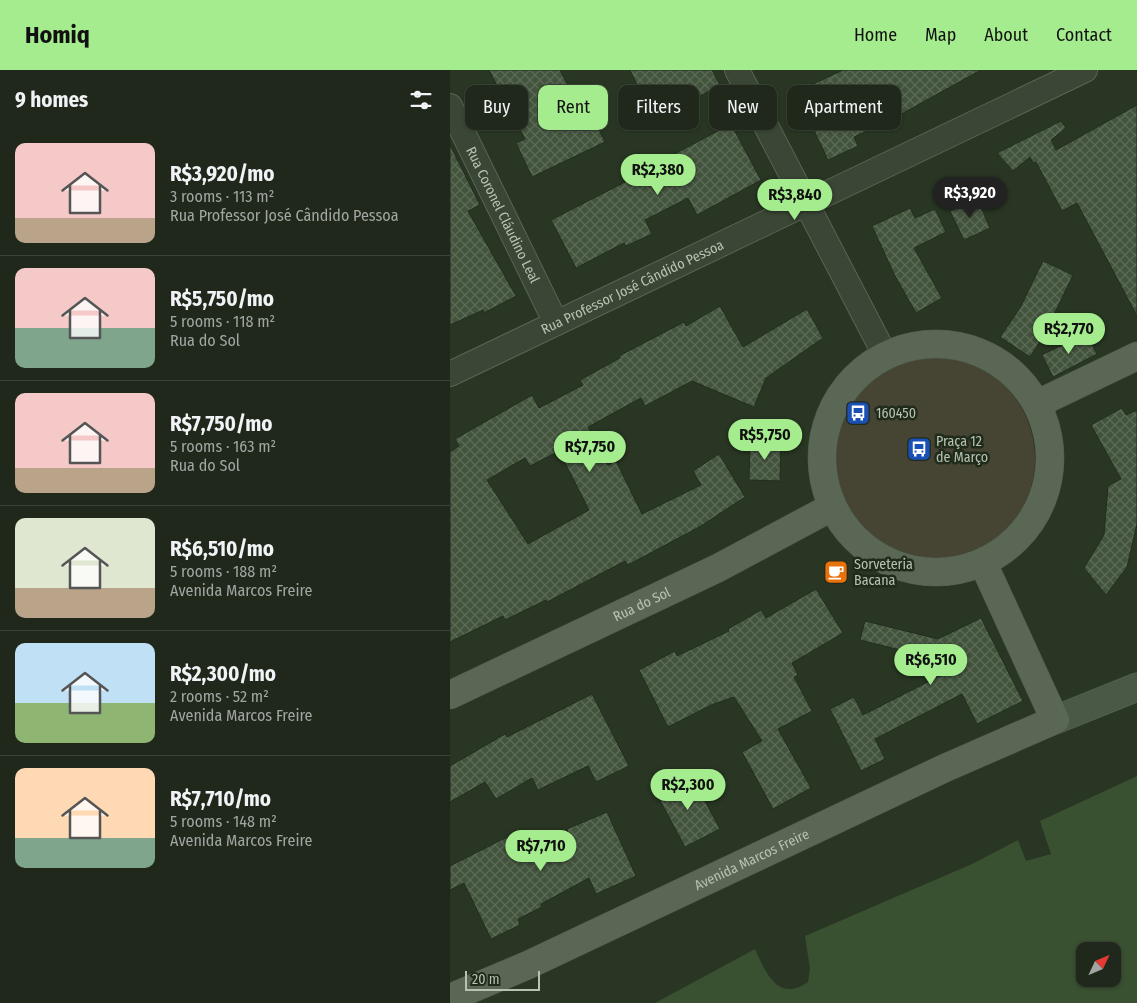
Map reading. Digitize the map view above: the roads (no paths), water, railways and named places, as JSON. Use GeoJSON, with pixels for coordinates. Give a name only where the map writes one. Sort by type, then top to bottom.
{"type":"FeatureCollection","features":[{"type":"Feature","properties":{"kind":"main road"},"geometry":{"type":"LineString","coordinates":[[927,344],[949,344],[970,349],[990,358],[1009,370],[1037,404],[1045,423],[1050,444],[1051,464],[1048,485],[1041,505],[1022,534],[1002,553],[983,563],[945,573],[906,569],[887,562],[863,545],[842,524],[832,507],[823,478],[822,449],[828,420],[841,393],[861,371],[886,355],[906,347],[927,344]]}},
{"type":"Feature","properties":{"kind":"main road"},"geometry":{"type":"LineString","coordinates":[[1037,404],[1137,356]]}},
{"type":"Feature","properties":{"kind":"main road","name":"Rua do Sol"},"geometry":{"type":"LineString","coordinates":[[450,695],[718,568],[832,507]]}},
{"type":"Feature","properties":{"kind":"main road"},"geometry":{"type":"LineString","coordinates":[[983,563],[1055,720],[1137,688]]}},
{"type":"Feature","properties":{"kind":"main road","name":"Avenida Marcos Freire"},"geometry":{"type":"LineString","coordinates":[[451,995],[555,952],[944,768],[1055,720]]}},
{"type":"Feature","properties":{"kind":"street"},"geometry":{"type":"LineString","coordinates":[[737,70],[886,355]]}},
{"type":"Feature","properties":{"kind":"street","name":"Rua Professor José Cândido Pessoa"},"geometry":{"type":"LineString","coordinates":[[450,374],[807,203],[1050,78],[1085,70]]}},
{"type":"Feature","properties":{"kind":"street","name":"Rua Coronel Cláudino Leal"},"geometry":{"type":"LineString","coordinates":[[450,106],[556,323]]}},
{"type":"Feature","properties":{"kind":"place","name":"160450"},"geometry":{"type":"Point","coordinates":[858,413]}},
{"type":"Feature","properties":{"kind":"place","name":"Praça 12 de Março"},"geometry":{"type":"Point","coordinates":[919,449]}},
{"type":"Feature","properties":{"kind":"place","name":"Sorveteria Bacana"},"geometry":{"type":"Point","coordinates":[836,572]}}]}
